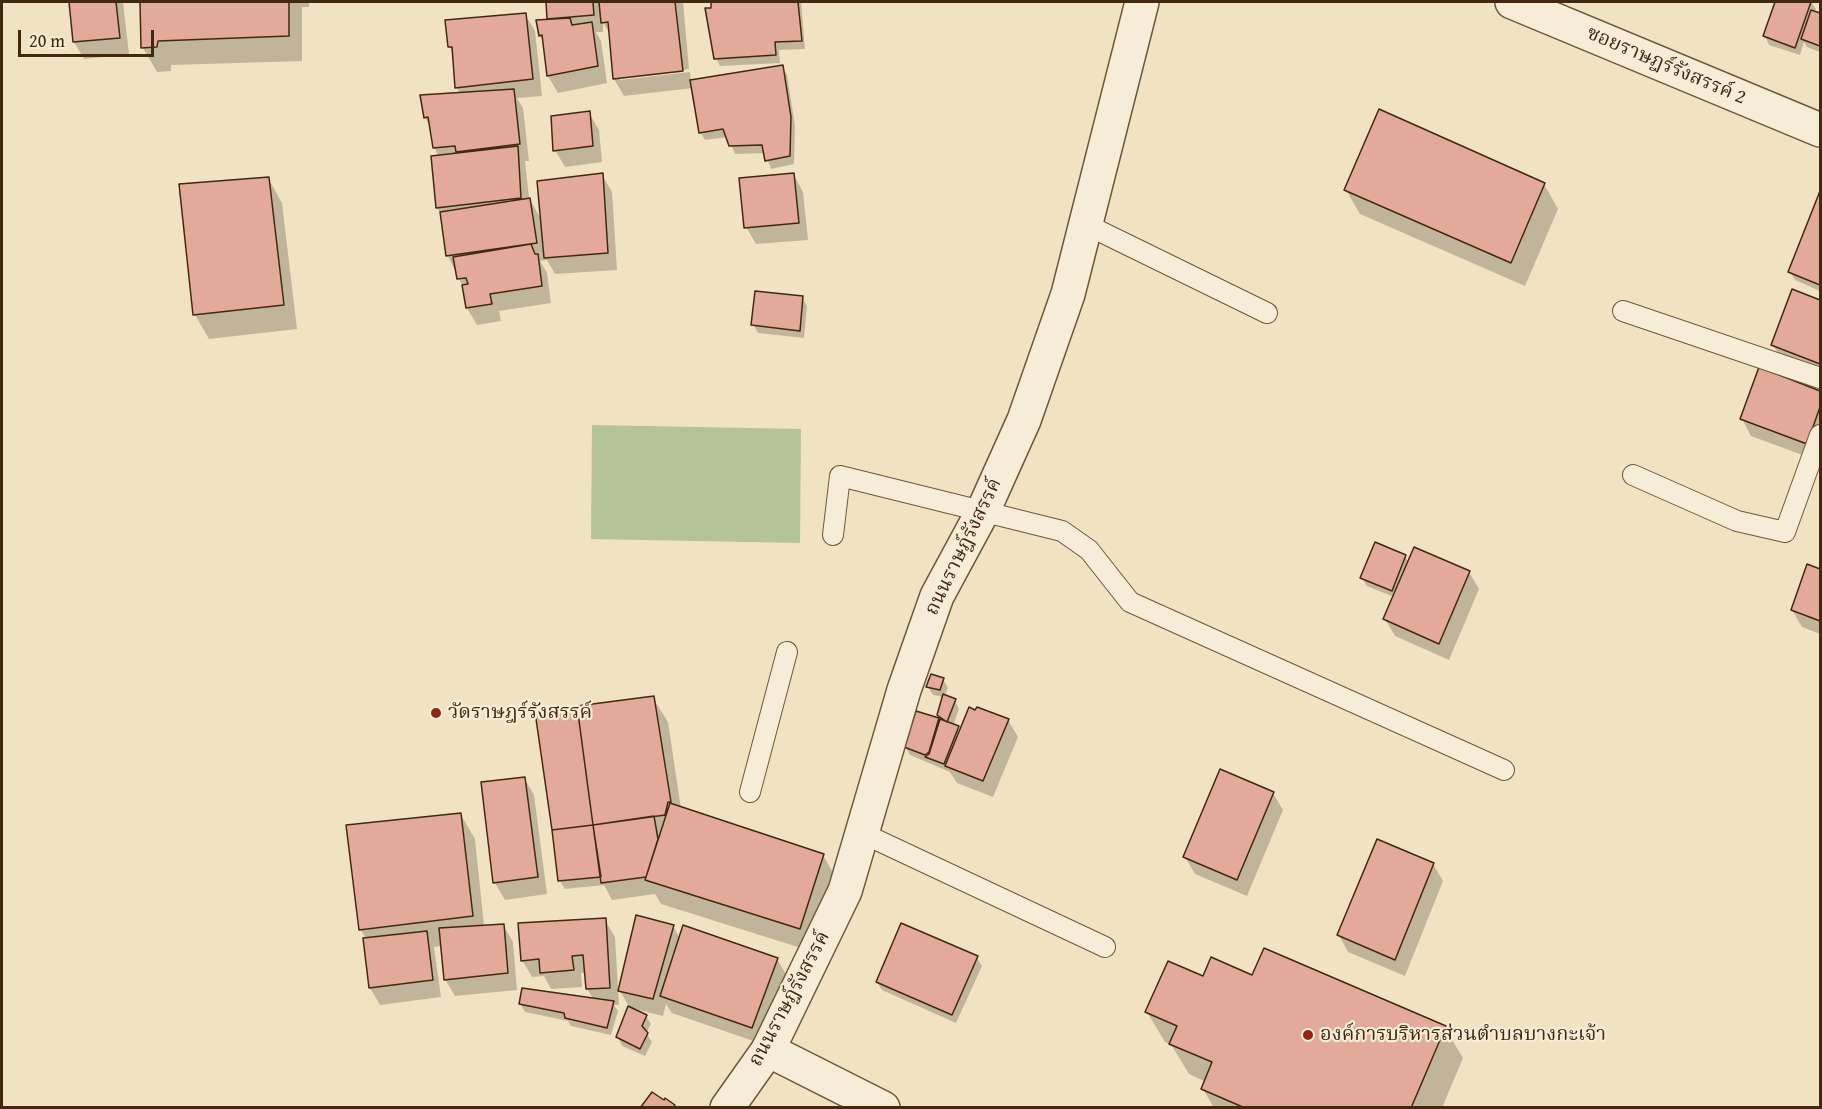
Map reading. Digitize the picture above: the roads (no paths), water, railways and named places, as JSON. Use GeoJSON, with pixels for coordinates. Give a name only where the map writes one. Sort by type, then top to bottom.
{"type":"FeatureCollection","features":[{"type":"Feature","properties":{"kind":"street","name":"ถนนราษฎ์รังสรรค์"},"geometry":{"type":"LineString","coordinates":[[727,1107],[768,1050],[845,891],[904,690],[937,596],[984,509],[1031,399],[1068,294],[1142,2]]}},
{"type":"Feature","properties":{"kind":"street","name":"ซอยราษฎร์รังสรรค์ 2"},"geometry":{"type":"LineString","coordinates":[[1512,2],[1821,130]]}},
{"type":"Feature","properties":{"kind":"street"},"geometry":{"type":"LineString","coordinates":[[768,1050],[884,1107]]}},
{"type":"Feature","properties":{"kind":"lane"},"geometry":{"type":"LineString","coordinates":[[1085,225],[1267,312]]}},
{"type":"Feature","properties":{"kind":"lane"},"geometry":{"type":"LineString","coordinates":[[1623,311],[1821,378]]}},
{"type":"Feature","properties":{"kind":"lane"},"geometry":{"type":"LineString","coordinates":[[1633,475],[1737,521],[1785,532],[1821,435]]}},
{"type":"Feature","properties":{"kind":"lane"},"geometry":{"type":"LineString","coordinates":[[833,535],[840,476],[984,509],[1062,531],[1089,550],[1130,602],[1504,770]]}},
{"type":"Feature","properties":{"kind":"lane"},"geometry":{"type":"LineString","coordinates":[[750,792],[788,652]]}},
{"type":"Feature","properties":{"kind":"lane"},"geometry":{"type":"LineString","coordinates":[[862,833],[1105,947]]}},
{"type":"Feature","properties":{"kind":"place","name":"วัดราษฎร์รังสรรค์"},"geometry":{"type":"Point","coordinates":[436,713]}},
{"type":"Feature","properties":{"kind":"place","name":"องค์การบริหารส่วนตำบลบางกะเจ้า"},"geometry":{"type":"Point","coordinates":[1308,1035]}}]}
